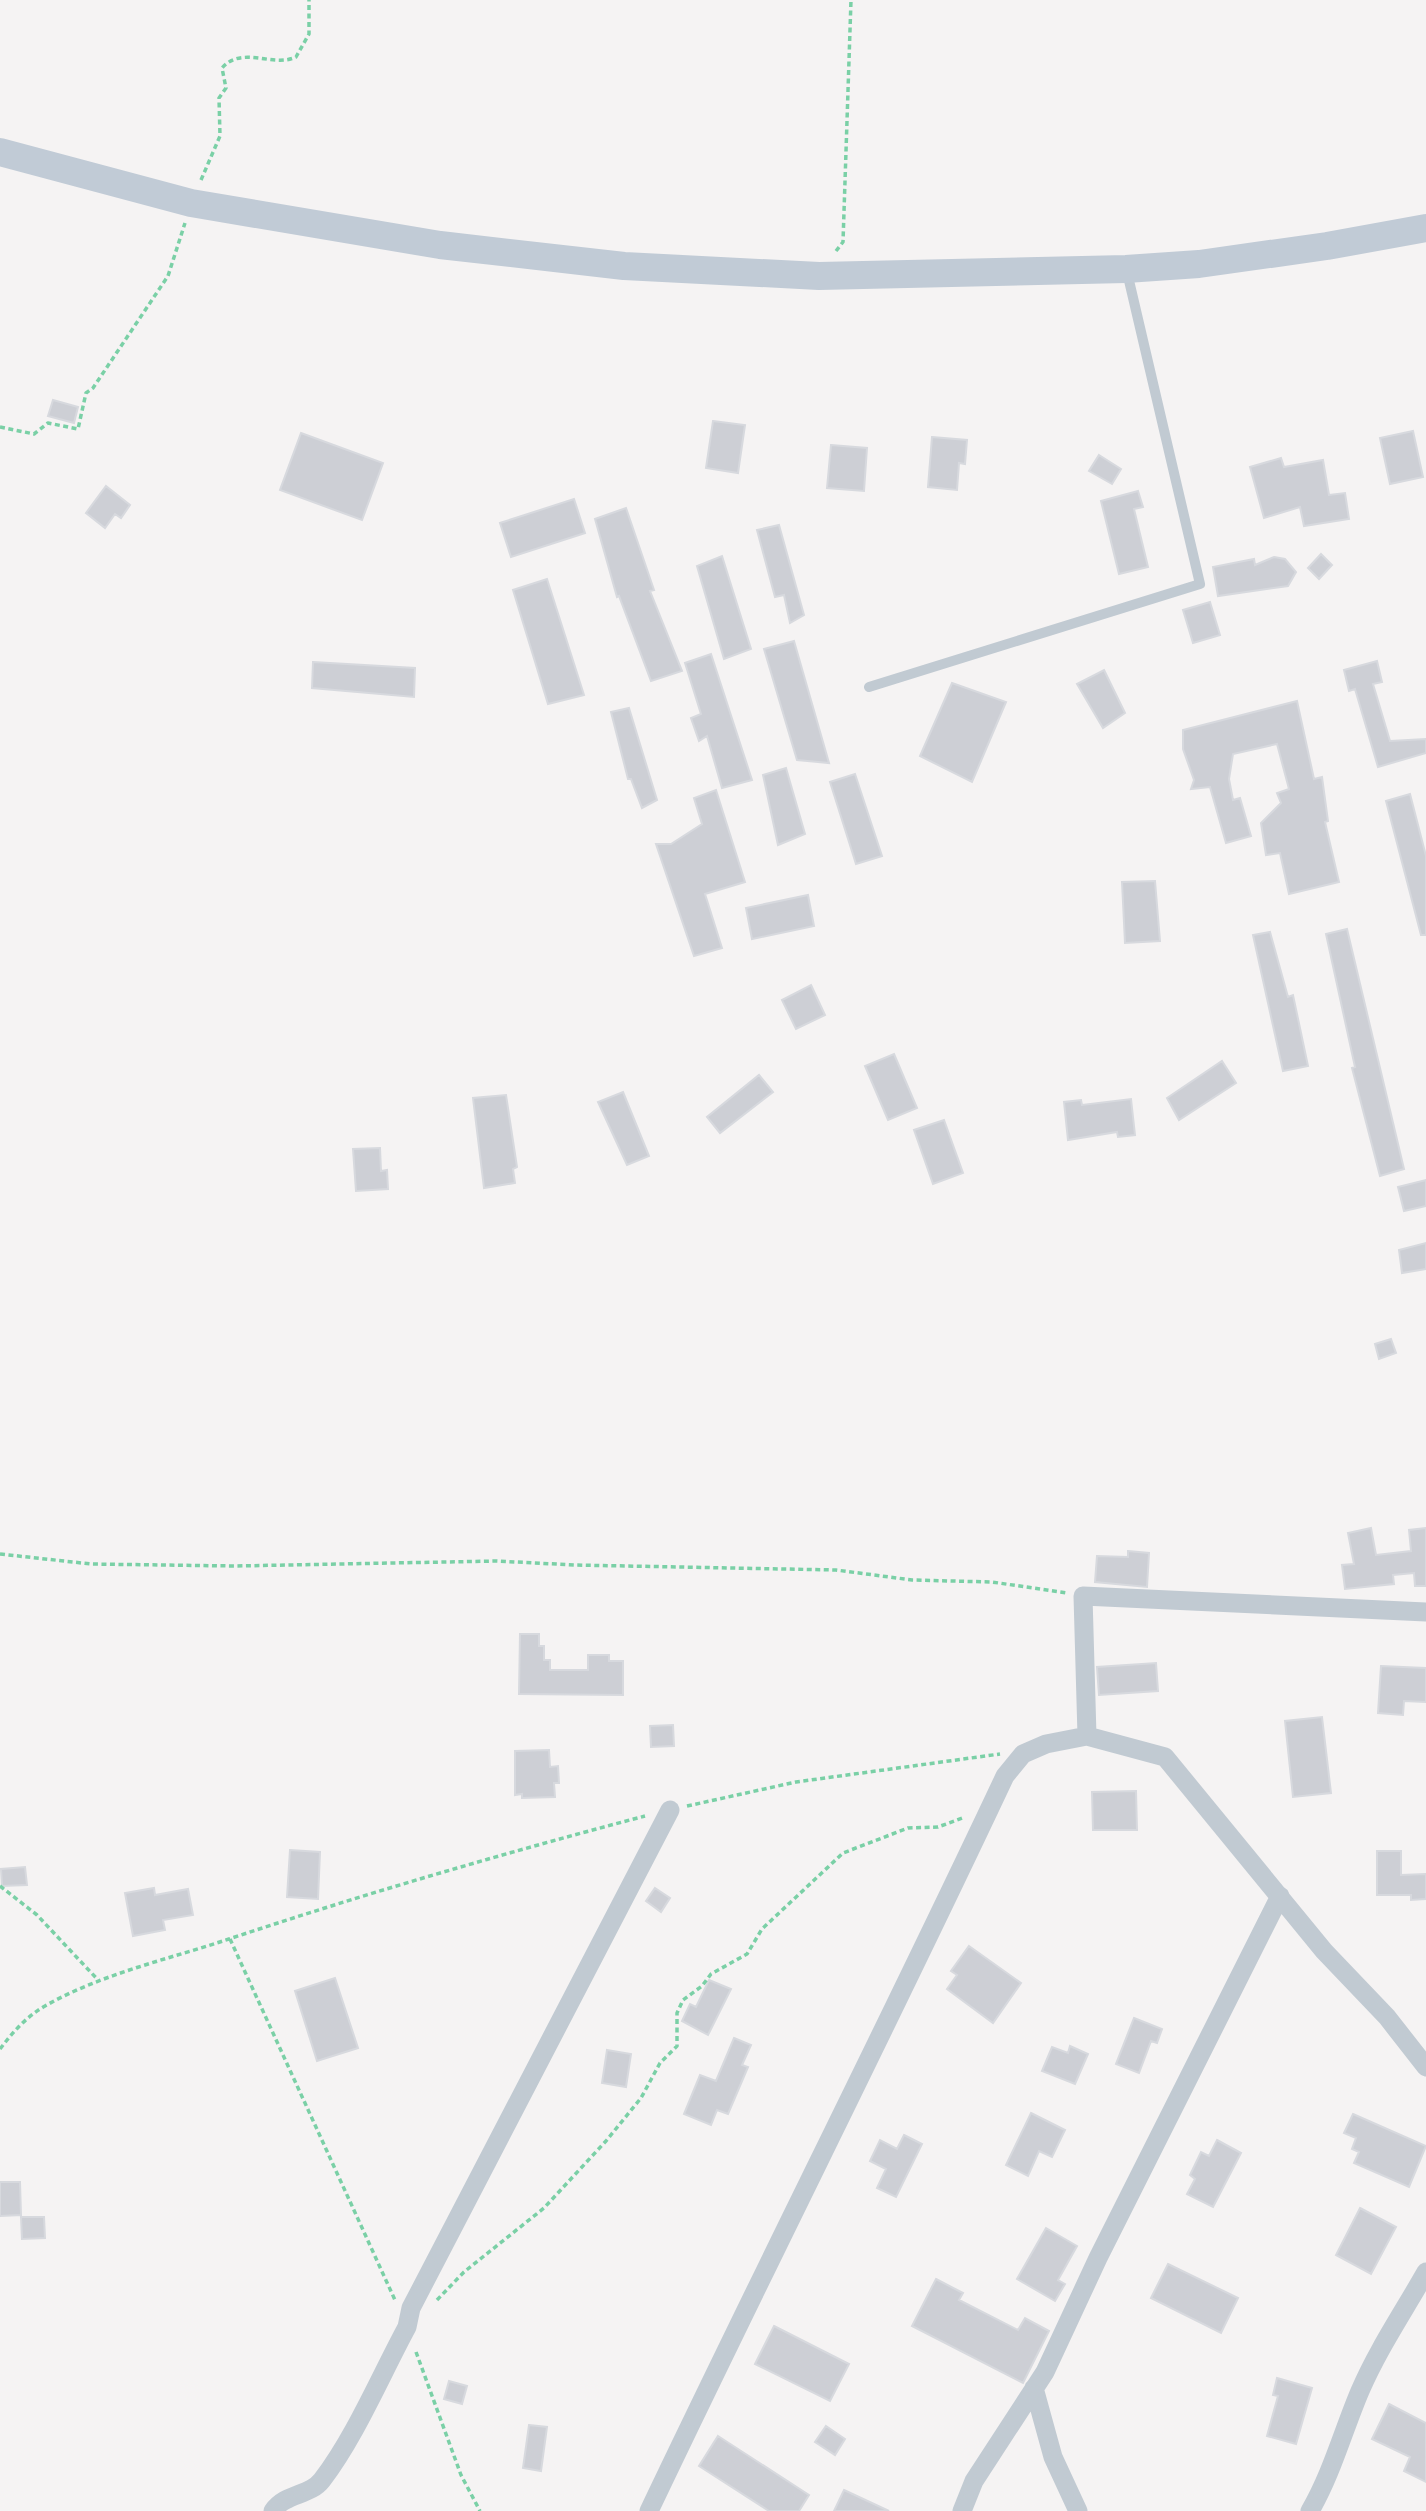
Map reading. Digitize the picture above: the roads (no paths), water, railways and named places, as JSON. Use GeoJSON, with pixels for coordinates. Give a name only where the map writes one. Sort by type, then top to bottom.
{"type":"FeatureCollection","features":[{"type":"Feature","properties":{"kind":"main road"},"geometry":{"type":"LineString","coordinates":[[0,152],[191,204],[480,250],[624,266],[819,276],[1126,268],[1199,264],[1327,246],[1426,228]]}},
{"type":"Feature","properties":{"kind":"street"},"geometry":{"type":"LineString","coordinates":[[1087,1735],[1083,1596],[1426,1612]]}},
{"type":"Feature","properties":{"kind":"street"},"geometry":{"type":"LineString","coordinates":[[649,2511],[747,2305],[898,2004],[1005,1776],[1017,1761],[1037,1748],[1087,1735],[1165,1757],[1324,1951],[1387,2017],[1426,2067]]}},
{"type":"Feature","properties":{"kind":"street"},"geometry":{"type":"LineString","coordinates":[[274,2511],[279,2501],[321,2482],[407,2327],[411,2308],[453,2225],[670,1810]]}},
{"type":"Feature","properties":{"kind":"street"},"geometry":{"type":"LineString","coordinates":[[962,2511],[974,2481],[1034,2388],[1280,1896]]}},
{"type":"Feature","properties":{"kind":"street"},"geometry":{"type":"LineString","coordinates":[[1310,2511],[1331,2472],[1334,2456],[1361,2389],[1389,2332],[1426,2272]]}},
{"type":"Feature","properties":{"kind":"street"},"geometry":{"type":"LineString","coordinates":[[1034,2388],[1053,2457],[1078,2511]]}},
{"type":"Feature","properties":{"kind":"lane"},"geometry":{"type":"LineString","coordinates":[[869,687],[1200,584],[1126,268]]}}]}
